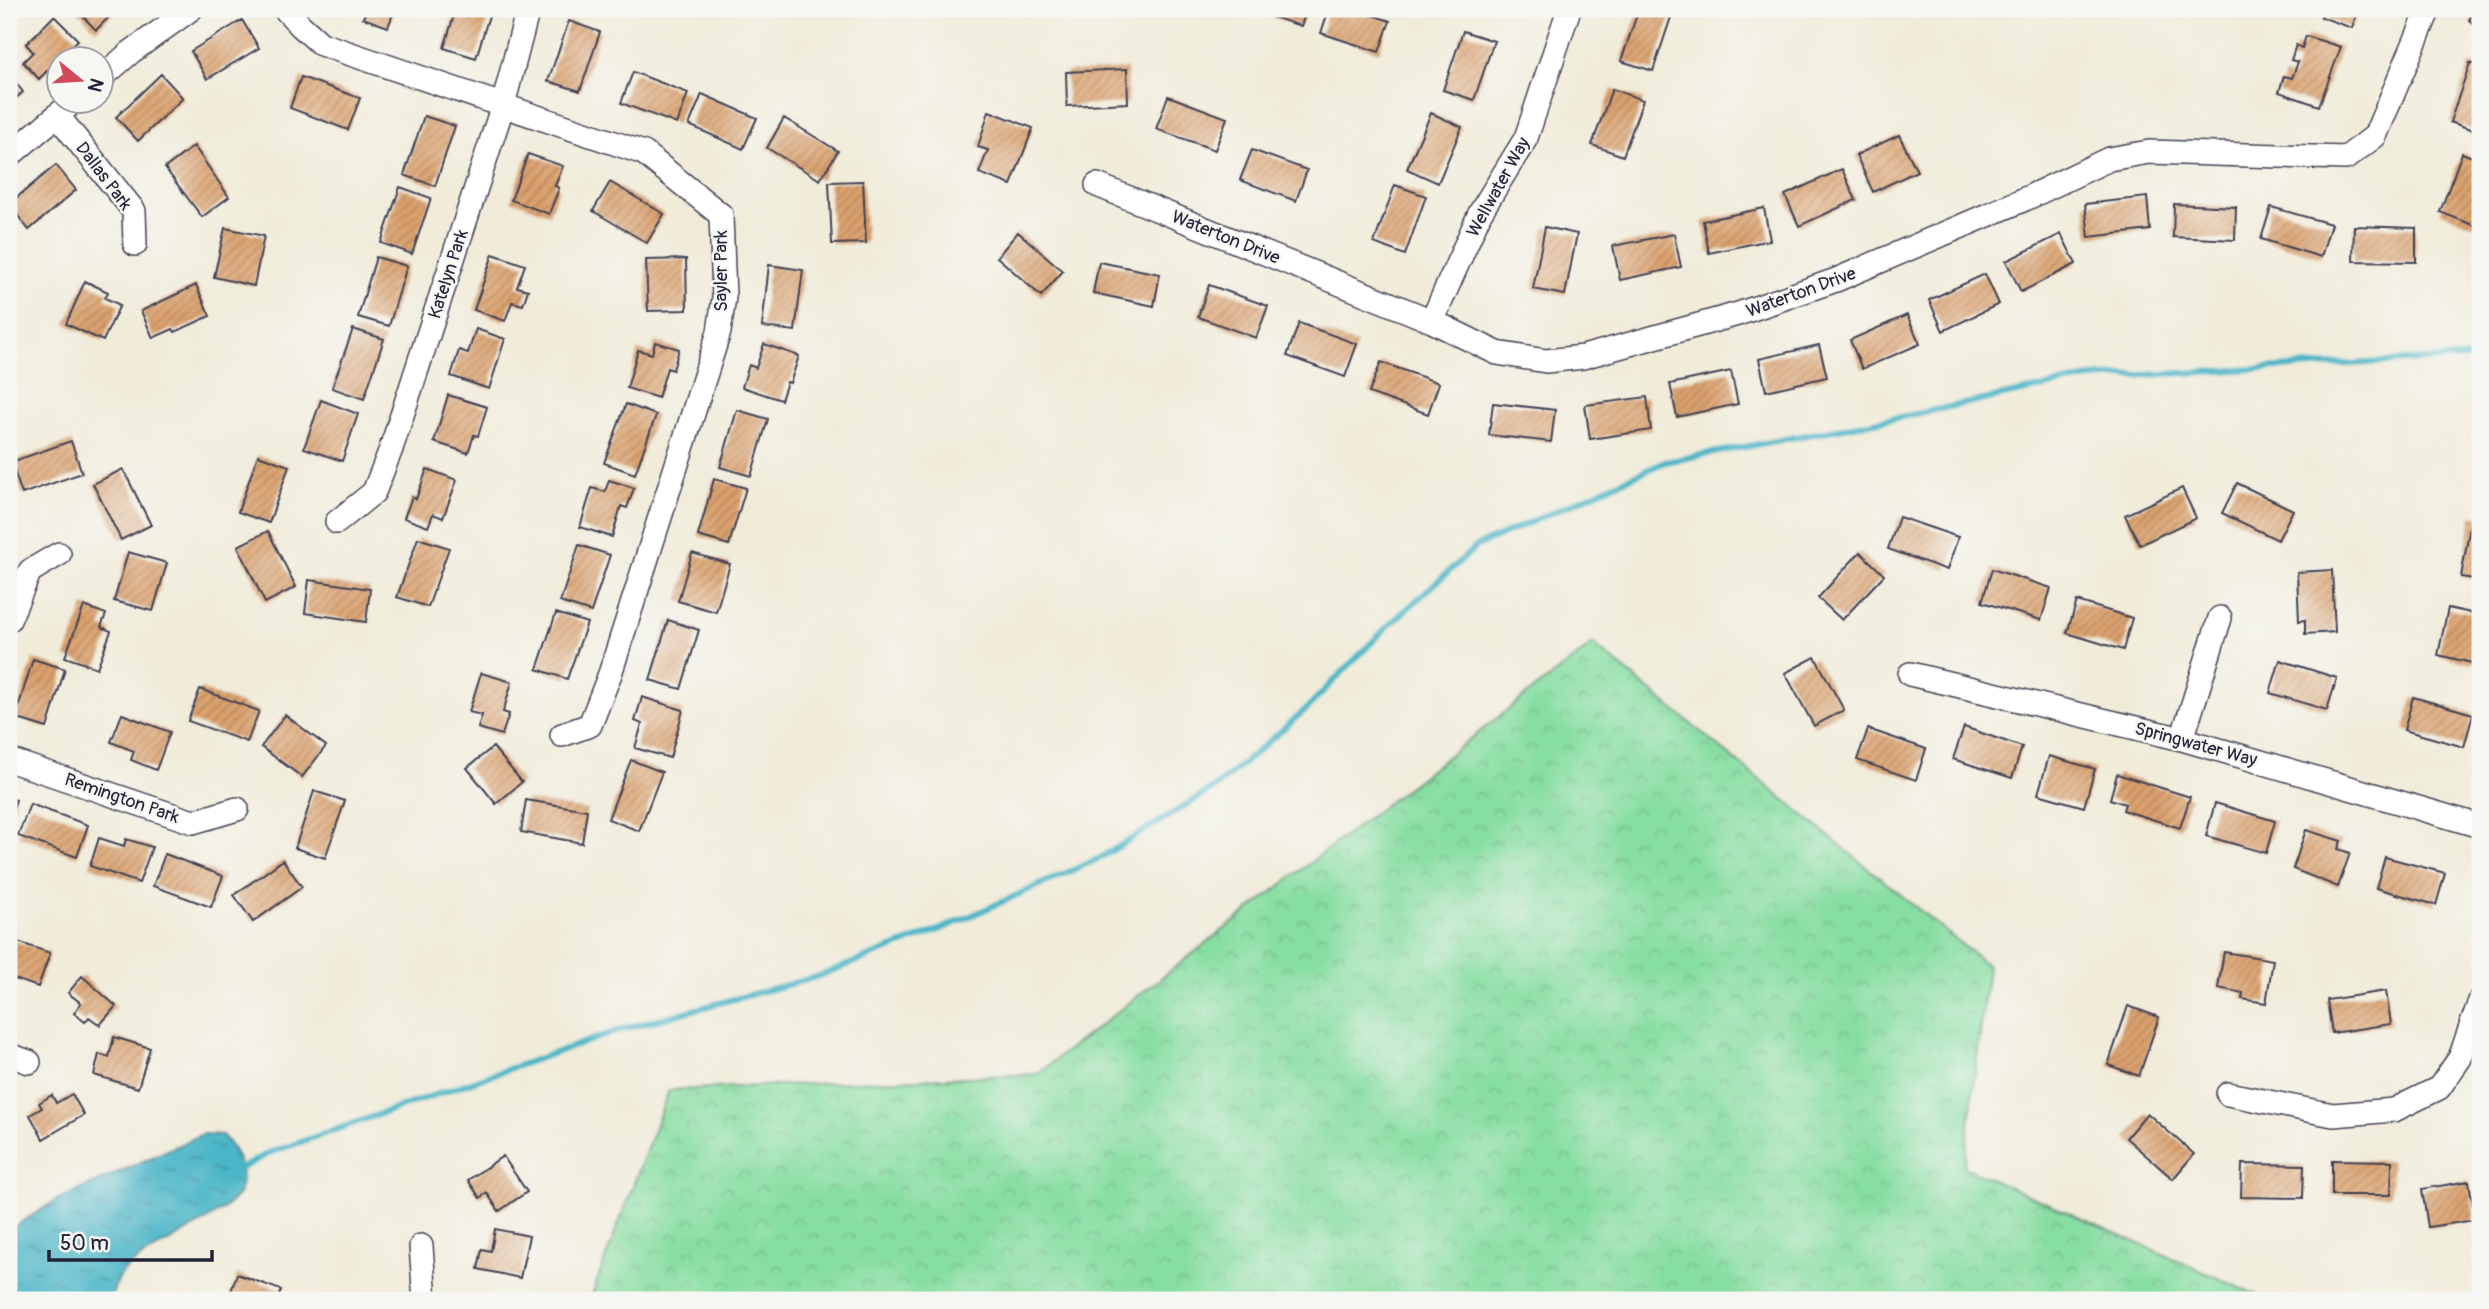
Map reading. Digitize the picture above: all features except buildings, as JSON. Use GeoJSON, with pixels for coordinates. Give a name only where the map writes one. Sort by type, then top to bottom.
{"type":"FeatureCollection","features":[{"type":"Feature","properties":{"kind":"street"},"geometry":{"type":"LineString","coordinates":[[116,65],[191,9]]}},
{"type":"Feature","properties":{"kind":"street","name":"Sayler Park"},"geometry":{"type":"LineString","coordinates":[[285,9],[321,44],[644,153],[721,215],[724,297],[719,332],[610,674],[590,725],[562,735]]}},
{"type":"Feature","properties":{"kind":"street","name":"Katelyn Park"},"geometry":{"type":"LineString","coordinates":[[337,522],[374,492],[391,449],[503,105],[528,9]]}},
{"type":"Feature","properties":{"kind":"street","name":"Waterton Drive"},"geometry":{"type":"LineString","coordinates":[[1097,185],[1432,321],[1497,353],[1546,361],[1583,357],[1738,314],[1836,280],[2025,199],[2109,159],[2149,152],[2346,158],[2375,136],[2429,9]]}},
{"type":"Feature","properties":{"kind":"street","name":"Wellwater Way"},"geometry":{"type":"LineString","coordinates":[[1432,321],[1480,213],[1526,138],[1565,10]]}},
{"type":"Feature","properties":{"kind":"street"},"geometry":{"type":"LineString","coordinates":[[9,156],[56,116]]}},
{"type":"Feature","properties":{"kind":"street","name":"Dallas Park"},"geometry":{"type":"LineString","coordinates":[[70,116],[134,211],[135,244]]}},
{"type":"Feature","properties":{"kind":"street"},"geometry":{"type":"LineString","coordinates":[[9,620],[30,571],[59,554]]}},
{"type":"Feature","properties":{"kind":"street"},"geometry":{"type":"LineString","coordinates":[[2182,739],[2220,618]]}},
{"type":"Feature","properties":{"kind":"street","name":"Springwater Way"},"geometry":{"type":"LineString","coordinates":[[1910,674],[2182,739],[2480,826]]}},
{"type":"Feature","properties":{"kind":"street","name":"Remington Park"},"geometry":{"type":"LineString","coordinates":[[9,760],[193,822],[237,809]]}},
{"type":"Feature","properties":{"kind":"street"},"geometry":{"type":"LineString","coordinates":[[2228,1094],[2333,1115],[2393,1110],[2439,1088],[2460,1058],[2480,1000]]}},
{"type":"Feature","properties":{"kind":"street"},"geometry":{"type":"LineString","coordinates":[[421,1246],[425,1300]]}},
{"type":"Feature","properties":{"kind":"green space"},"geometry":{"type":"Polygon","coordinates":[[[1593,644],[1988,966],[1964,1167],[2268,1300],[590,1300],[669,1090],[1037,1074],[1593,644]]]}},
{"type":"Feature","properties":{"kind":"water"},"geometry":{"type":"Polygon","coordinates":[[[203,1134],[222,1135],[231,1146],[241,1168],[240,1190],[221,1211],[136,1261],[119,1278],[111,1300],[9,1300],[9,1230],[57,1200],[203,1134]]]}},
{"type":"Feature","properties":{"kind":"waterway"},"geometry":{"type":"LineString","coordinates":[[240,1169],[269,1153],[623,1029],[816,977],[939,930],[1100,858],[1217,786],[1304,711],[1387,627],[1477,546],[1665,462],[2089,378],[2480,357]]}}]}
